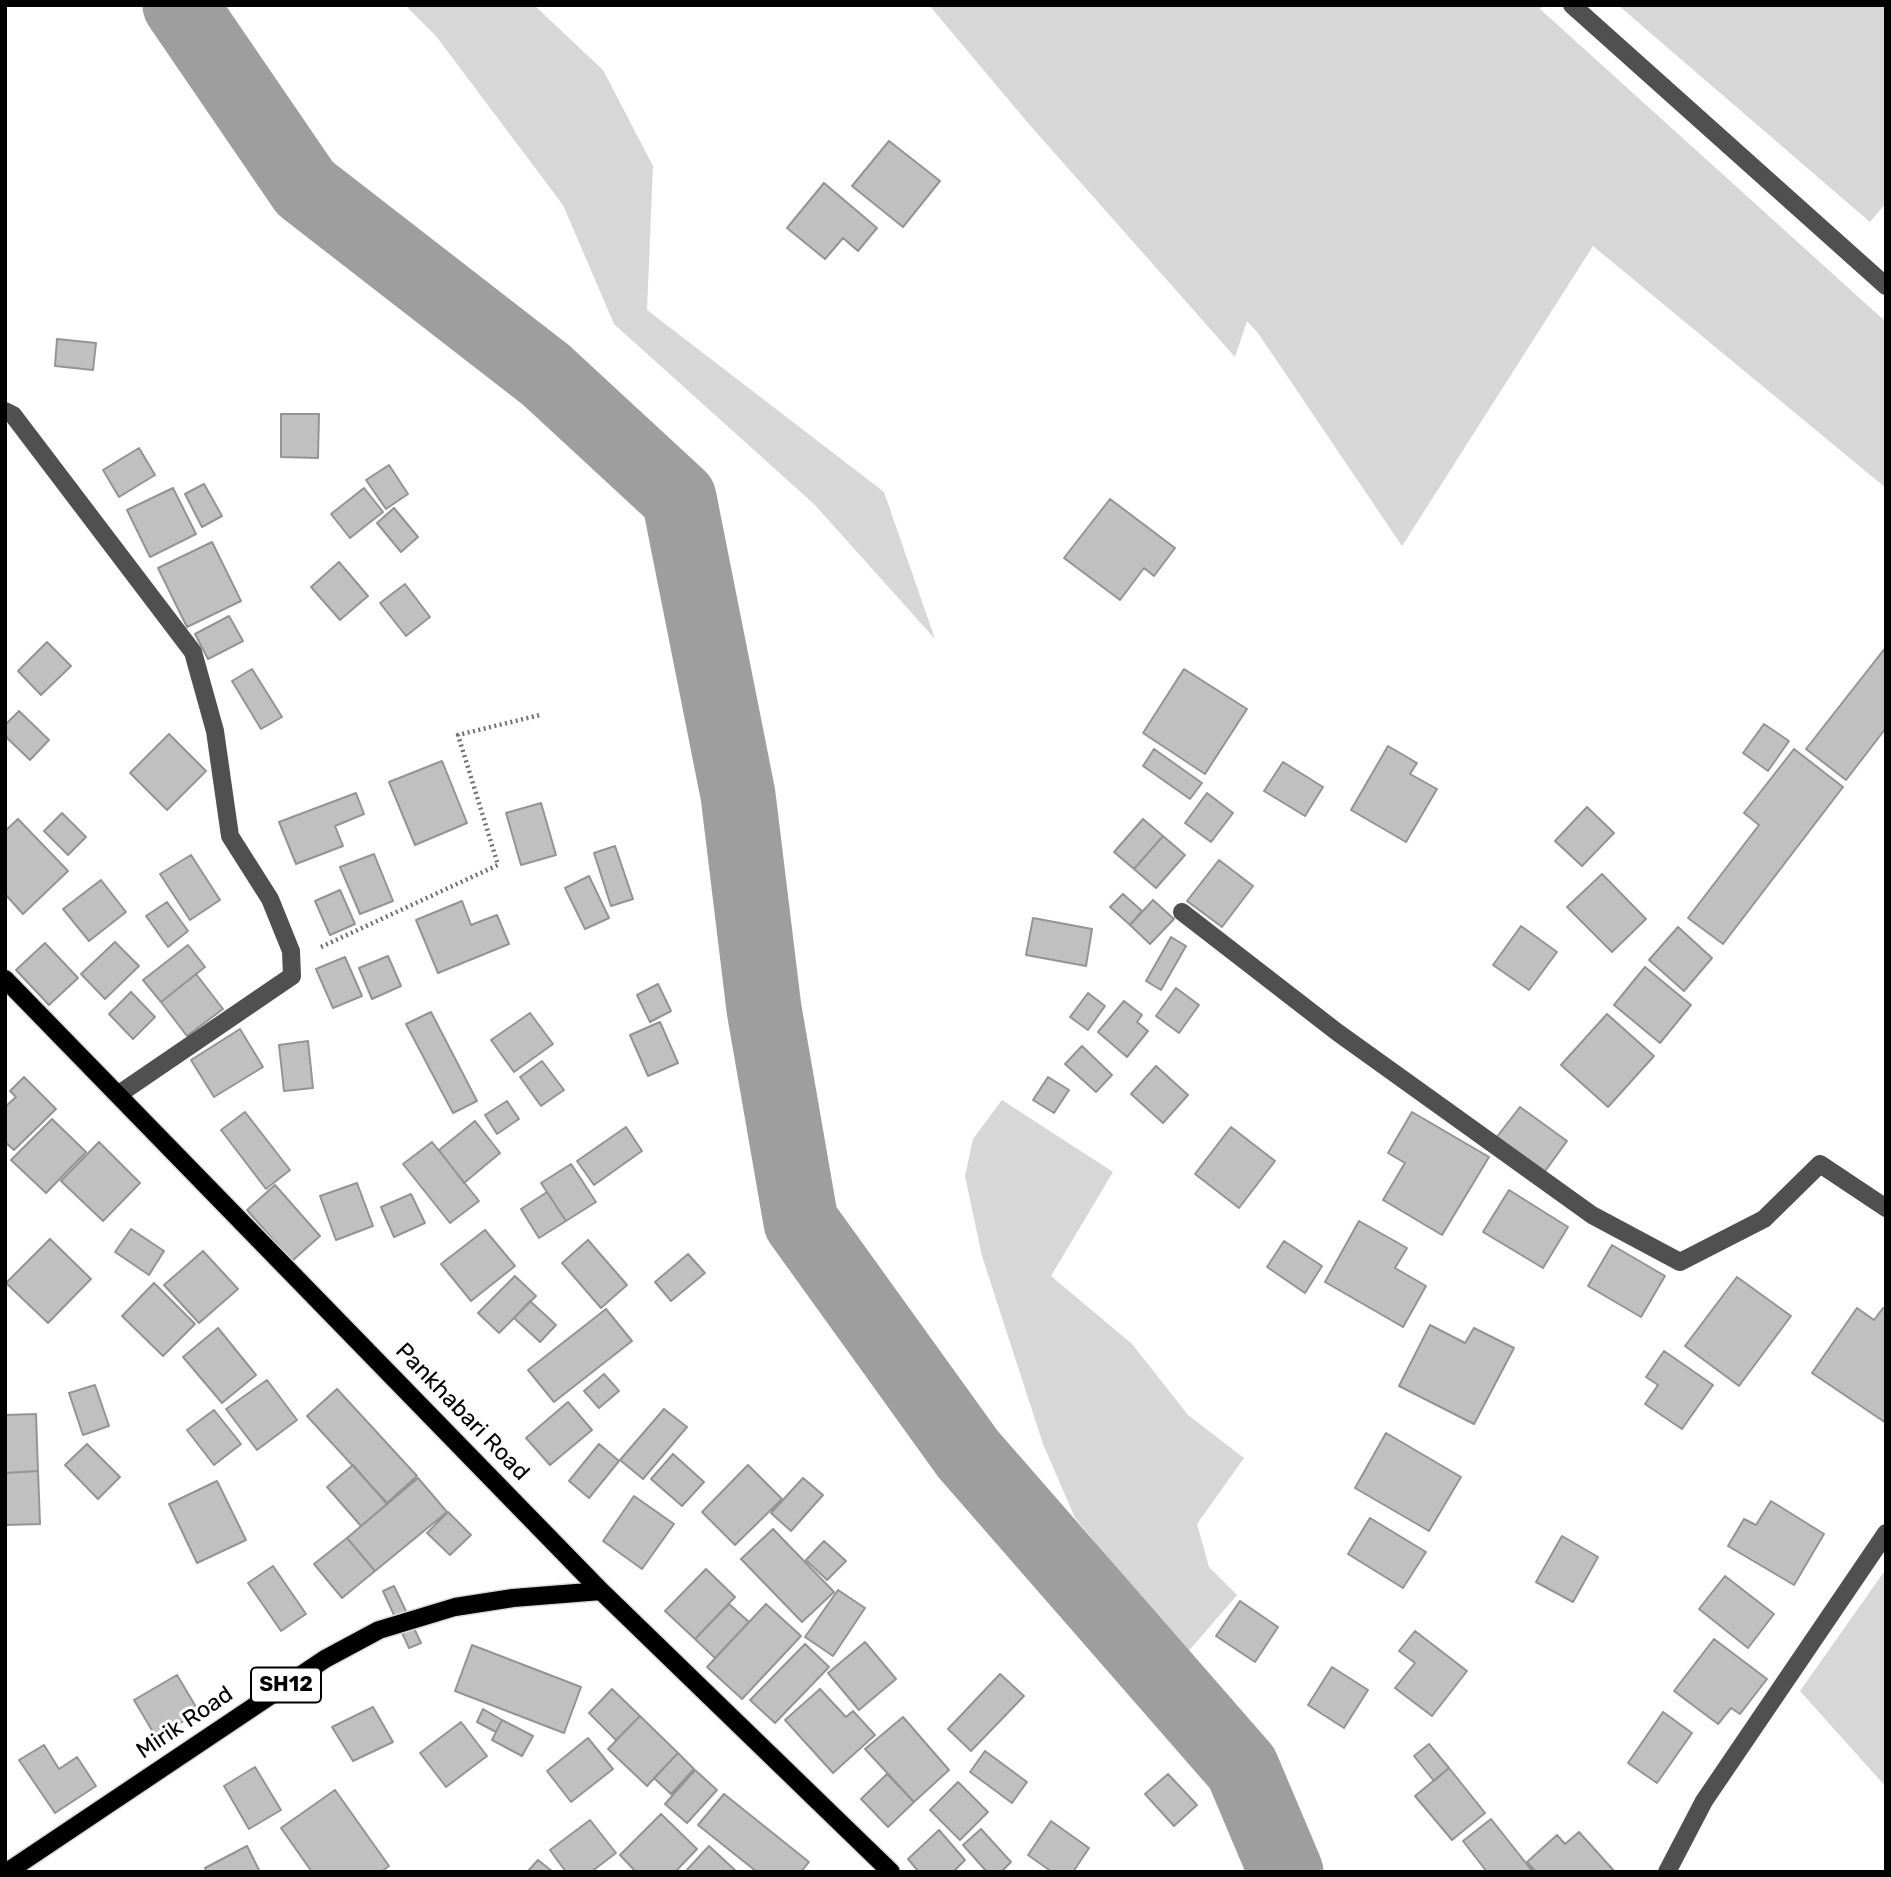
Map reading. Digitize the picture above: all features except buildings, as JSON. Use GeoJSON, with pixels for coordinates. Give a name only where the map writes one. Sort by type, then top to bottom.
{"type":"FeatureCollection","features":[{"type":"Feature","properties":{"kind":"main road","name":"Pankhabari Road"},"geometry":{"type":"LineString","coordinates":[[5,979],[601,1591],[891,1872]]}},
{"type":"Feature","properties":{"kind":"main road","name":"Mirik Road"},"geometry":{"type":"LineString","coordinates":[[7,1872],[325,1659],[379,1630],[456,1606],[601,1591]]}},
{"type":"Feature","properties":{"kind":"street"},"geometry":{"type":"LineString","coordinates":[[1572,5],[1886,286]]}},
{"type":"Feature","properties":{"kind":"street"},"geometry":{"type":"LineString","coordinates":[[5,411],[13,415],[193,652],[215,731],[230,836],[270,899],[291,951],[292,976],[249,1008],[119,1094]]}},
{"type":"Feature","properties":{"kind":"street"},"geometry":{"type":"LineString","coordinates":[[1182,912],[1337,1032],[1592,1215],[1680,1262],[1765,1219],[1819,1164],[1886,1208]]}},
{"type":"Feature","properties":{"kind":"street"},"geometry":{"type":"LineString","coordinates":[[1667,1872],[1704,1801],[1886,1533]]}},
{"type":"Feature","properties":{"kind":"path"},"geometry":{"type":"LineString","coordinates":[[292,976],[307,954],[498,865],[458,735],[540,715]]}},
{"type":"Feature","properties":{"kind":"shaded area"},"geometry":{"type":"Polygon","coordinates":[[[405,5],[534,5],[603,70],[653,166],[647,310],[884,492],[935,639],[814,504],[614,324],[563,205],[436,36],[405,5]]]}},
{"type":"Feature","properties":{"kind":"shaded area"},"geometry":{"type":"Polygon","coordinates":[[[929,5],[1544,5],[1540,9],[1886,322],[1886,488],[1593,246],[1402,546],[1258,333],[1247,321],[1235,357],[1028,123],[929,5]]]}},
{"type":"Feature","properties":{"kind":"shaded area"},"geometry":{"type":"Polygon","coordinates":[[[1618,5],[1886,5],[1886,203],[1870,222],[1618,5]]]}},
{"type":"Feature","properties":{"kind":"shaded area"},"geometry":{"type":"Polygon","coordinates":[[[1002,1100],[1113,1172],[1051,1276],[1132,1344],[1188,1415],[1244,1458],[1197,1524],[1209,1567],[1237,1595],[1187,1653],[1075,1518],[1043,1444],[982,1256],[965,1176],[973,1139],[1002,1100]]]}},
{"type":"Feature","properties":{"kind":"shaded area"},"geometry":{"type":"Polygon","coordinates":[[[1886,1569],[1886,1787],[1800,1691],[1886,1569]]]}},
{"type":"Feature","properties":{"kind":"waterway"},"geometry":{"type":"LineString","coordinates":[[180,5],[305,188],[546,375],[679,498],[738,795],[764,1009],[801,1222],[968,1454],[1242,1768],[1286,1872]]}}]}
